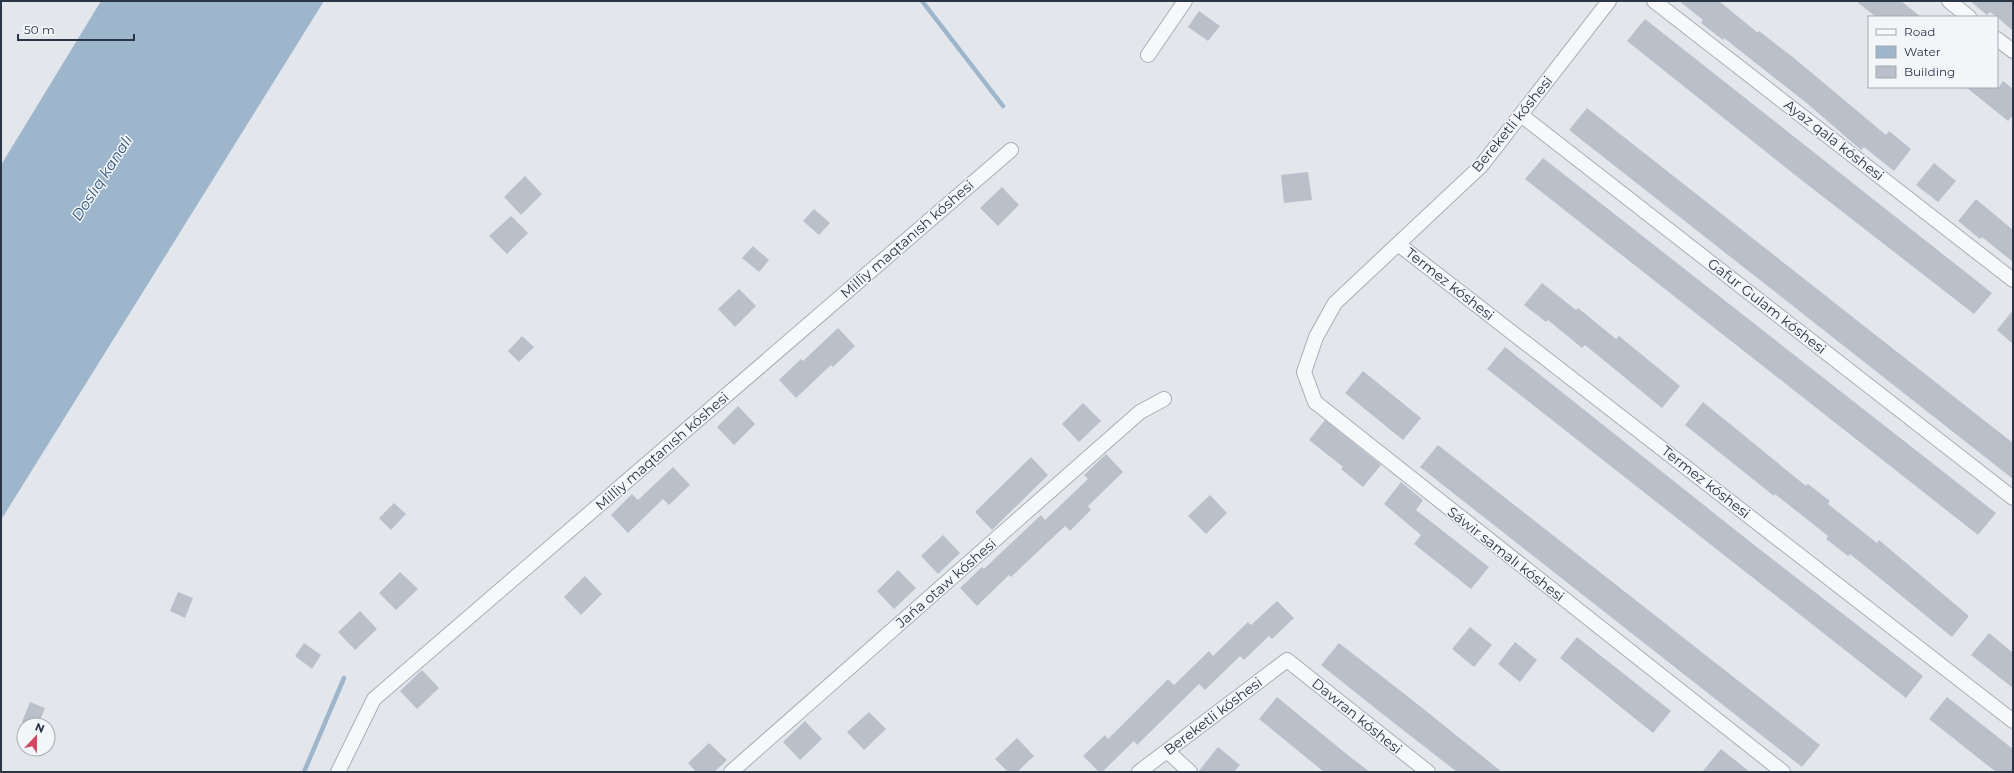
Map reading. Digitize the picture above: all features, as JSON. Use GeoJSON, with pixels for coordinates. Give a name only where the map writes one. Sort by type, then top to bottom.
{"type":"FeatureCollection","features":[{"type":"Feature","properties":{"kind":"street"},"geometry":{"type":"LineString","coordinates":[[1148,56],[1185,1]]}},
{"type":"Feature","properties":{"kind":"street","name":"Bereketli kóshesi"},"geometry":{"type":"LineString","coordinates":[[1335,303],[1482,166],[1609,1]]}},
{"type":"Feature","properties":{"kind":"street","name":"Ayaz qala kóshesi"},"geometry":{"type":"LineString","coordinates":[[1654,1],[2013,280]]}},
{"type":"Feature","properties":{"kind":"street"},"geometry":{"type":"LineString","coordinates":[[1949,1],[1968,16]]}},
{"type":"Feature","properties":{"kind":"street"},"geometry":{"type":"LineString","coordinates":[[1998,40],[2013,51]]}},
{"type":"Feature","properties":{"kind":"street","name":"Gafur Gulam kóshesi"},"geometry":{"type":"LineString","coordinates":[[1521,115],[2013,498]]}},
{"type":"Feature","properties":{"kind":"street","name":"Milliy maqtanısh kóshesi"},"geometry":{"type":"LineString","coordinates":[[338,772],[374,699],[1011,150]]}},
{"type":"Feature","properties":{"kind":"street","name":"Termez kóshesi"},"geometry":{"type":"LineString","coordinates":[[1398,244],[2013,721]]}},
{"type":"Feature","properties":{"kind":"street","name":"Sáwir samalı kóshesi"},"geometry":{"type":"LineString","coordinates":[[1335,303],[1316,337],[1304,372],[1314,402],[1783,772]]}},
{"type":"Feature","properties":{"kind":"street","name":"Jańa otaw kóshesi"},"geometry":{"type":"LineString","coordinates":[[731,772],[1140,412],[1164,400]]}},
{"type":"Feature","properties":{"kind":"street","name":"Bereketli kóshesi"},"geometry":{"type":"LineString","coordinates":[[1140,772],[1287,660]]}},
{"type":"Feature","properties":{"kind":"street","name":"Dawran kóshesi"},"geometry":{"type":"LineString","coordinates":[[1287,660],[1428,772]]}},
{"type":"Feature","properties":{"kind":"street"},"geometry":{"type":"LineString","coordinates":[[1167,751],[1190,772]]}},
{"type":"Feature","properties":{"kind":"water","name":"Doslıq kanalı"},"geometry":{"type":"Polygon","coordinates":[[[101,1],[324,1],[1,520],[1,165],[101,1]]]}},
{"type":"Feature","properties":{"kind":"building"},"geometry":{"type":"Polygon","coordinates":[[[1679,1],[1719,1],[1758,33],[1759,31],[1794,58],[1886,135],[1889,131],[1911,149],[1894,171],[1864,147],[1861,150],[1809,105],[1724,38],[1723,40],[1701,23],[1703,20],[1679,1]]]}},
{"type":"Feature","properties":{"kind":"building"},"geometry":{"type":"Polygon","coordinates":[[[1856,1],[1901,1],[1920,16],[1875,16],[1856,1]]]}},
{"type":"Feature","properties":{"kind":"building"},"geometry":{"type":"Polygon","coordinates":[[[1970,1],[2013,1],[2013,31],[1998,18],[1998,16],[1990,12],[1987,15],[1970,1]]]}},
{"type":"Feature","properties":{"kind":"building"},"geometry":{"type":"Polygon","coordinates":[[[1199,11],[1220,26],[1208,41],[1188,27],[1199,11]]]}},
{"type":"Feature","properties":{"kind":"building"},"geometry":{"type":"Polygon","coordinates":[[[1645,19],[1992,293],[1974,314],[1795,175],[1627,41],[1645,19]]]}},
{"type":"Feature","properties":{"kind":"building"},"geometry":{"type":"Polygon","coordinates":[[[2003,81],[2013,89],[2013,115],[2008,121],[1967,88],[1999,87],[2003,81]]]}},
{"type":"Feature","properties":{"kind":"building"},"geometry":{"type":"Polygon","coordinates":[[[1587,108],[2013,443],[2013,479],[1569,130],[1587,108]]]}},
{"type":"Feature","properties":{"kind":"building"},"geometry":{"type":"Polygon","coordinates":[[[1543,158],[1996,513],[1978,535],[1525,179],[1543,158]]]}},
{"type":"Feature","properties":{"kind":"building"},"geometry":{"type":"Polygon","coordinates":[[[1934,163],[1956,181],[1938,202],[1916,185],[1934,163]]]}},
{"type":"Feature","properties":{"kind":"building"},"geometry":{"type":"Polygon","coordinates":[[[1308,172],[1312,200],[1284,203],[1281,175],[1308,172]]]}},
{"type":"Feature","properties":{"kind":"building"},"geometry":{"type":"Polygon","coordinates":[[[525,176],[542,194],[521,215],[504,197],[525,176]]]}},
{"type":"Feature","properties":{"kind":"building"},"geometry":{"type":"Polygon","coordinates":[[[1002,187],[1019,205],[998,226],[980,208],[1002,187]]]}},
{"type":"Feature","properties":{"kind":"building"},"geometry":{"type":"Polygon","coordinates":[[[1976,199],[2013,230],[2013,262],[1982,237],[1980,239],[1958,221],[1976,199]]]}},
{"type":"Feature","properties":{"kind":"building"},"geometry":{"type":"Polygon","coordinates":[[[814,209],[830,223],[819,235],[803,221],[814,209]]]}},
{"type":"Feature","properties":{"kind":"building"},"geometry":{"type":"Polygon","coordinates":[[[511,216],[528,233],[507,254],[489,236],[511,216]]]}},
{"type":"Feature","properties":{"kind":"building"},"geometry":{"type":"Polygon","coordinates":[[[753,246],[769,260],[759,272],[742,258],[753,246]]]}},
{"type":"Feature","properties":{"kind":"building"},"geometry":{"type":"Polygon","coordinates":[[[1542,283],[1576,310],[1578,308],[1616,339],[1619,336],[1680,386],[1662,408],[1585,345],[1582,348],[1548,320],[1546,322],[1524,305],[1542,283]]]}},
{"type":"Feature","properties":{"kind":"building"},"geometry":{"type":"Polygon","coordinates":[[[739,289],[756,306],[735,327],[718,309],[739,289]]]}},
{"type":"Feature","properties":{"kind":"building"},"geometry":{"type":"Polygon","coordinates":[[[2013,310],[2013,344],[1997,330],[2013,310]]]}},
{"type":"Feature","properties":{"kind":"building"},"geometry":{"type":"Polygon","coordinates":[[[838,328],[855,346],[833,367],[831,365],[796,398],[779,380],[801,359],[803,361],[838,328]]]}},
{"type":"Feature","properties":{"kind":"building"},"geometry":{"type":"Polygon","coordinates":[[[522,336],[534,347],[519,362],[508,351],[522,336]]]}},
{"type":"Feature","properties":{"kind":"building"},"geometry":{"type":"Polygon","coordinates":[[[1505,347],[1758,548],[1923,676],[1906,698],[1487,369],[1505,347]]]}},
{"type":"Feature","properties":{"kind":"building"},"geometry":{"type":"Polygon","coordinates":[[[1363,371],[1421,418],[1403,440],[1345,393],[1363,371]]]}},
{"type":"Feature","properties":{"kind":"building"},"geometry":{"type":"Polygon","coordinates":[[[1703,402],[1806,486],[1808,484],[1830,501],[1828,504],[1877,543],[1879,540],[1969,616],[1952,637],[1850,554],[1848,556],[1826,539],[1828,536],[1775,494],[1774,496],[1685,425],[1703,402]]]}},
{"type":"Feature","properties":{"kind":"building"},"geometry":{"type":"Polygon","coordinates":[[[1083,403],[1101,421],[1079,442],[1062,424],[1083,403]]]}},
{"type":"Feature","properties":{"kind":"building"},"geometry":{"type":"Polygon","coordinates":[[[738,406],[755,424],[734,445],[717,427],[738,406]]]}},
{"type":"Feature","properties":{"kind":"building"},"geometry":{"type":"Polygon","coordinates":[[[1325,420],[1381,465],[1363,487],[1341,469],[1343,467],[1309,440],[1325,420]]]}},
{"type":"Feature","properties":{"kind":"building"},"geometry":{"type":"Polygon","coordinates":[[[1438,445],[1820,745],[1802,767],[1420,467],[1438,445]]]}},
{"type":"Feature","properties":{"kind":"building"},"geometry":{"type":"Polygon","coordinates":[[[1106,454],[1123,472],[1088,506],[1091,510],[1070,531],[1065,526],[1011,577],[1009,575],[977,606],[960,588],[982,567],[984,569],[1041,515],[1045,520],[1088,479],[1084,475],[1106,454]]]}},
{"type":"Feature","properties":{"kind":"building"},"geometry":{"type":"Polygon","coordinates":[[[1031,457],[1048,475],[992,530],[975,512],[1031,457]]]}},
{"type":"Feature","properties":{"kind":"building"},"geometry":{"type":"Polygon","coordinates":[[[673,467],[690,485],[669,505],[663,499],[628,533],[611,515],[632,494],[638,500],[673,467]]]}},
{"type":"Feature","properties":{"kind":"building"},"geometry":{"type":"Polygon","coordinates":[[[1401,482],[1423,500],[1416,510],[1489,567],[1471,589],[1414,544],[1421,535],[1384,504],[1401,482]]]}},
{"type":"Feature","properties":{"kind":"building"},"geometry":{"type":"Polygon","coordinates":[[[1210,495],[1227,513],[1206,534],[1188,516],[1210,495]]]}},
{"type":"Feature","properties":{"kind":"building"},"geometry":{"type":"Polygon","coordinates":[[[394,503],[406,514],[391,530],[379,518],[394,503]]]}},
{"type":"Feature","properties":{"kind":"building"},"geometry":{"type":"Polygon","coordinates":[[[943,535],[960,553],[938,574],[921,556],[943,535]]]}},
{"type":"Feature","properties":{"kind":"building"},"geometry":{"type":"Polygon","coordinates":[[[898,570],[916,588],[894,609],[877,591],[898,570]]]}},
{"type":"Feature","properties":{"kind":"building"},"geometry":{"type":"Polygon","coordinates":[[[400,572],[418,589],[396,610],[379,593],[400,572]]]}},
{"type":"Feature","properties":{"kind":"building"},"geometry":{"type":"Polygon","coordinates":[[[585,576],[602,594],[581,615],[564,597],[585,576]]]}},
{"type":"Feature","properties":{"kind":"building"},"geometry":{"type":"Polygon","coordinates":[[[178,592],[193,598],[185,618],[170,611],[178,592]]]}},
{"type":"Feature","properties":{"kind":"building"},"geometry":{"type":"Polygon","coordinates":[[[1277,601],[1294,618],[1272,639],[1269,636],[1244,660],[1240,656],[1205,690],[1199,684],[1137,745],[1134,741],[1102,772],[1099,772],[1083,756],[1105,735],[1108,739],[1168,679],[1174,685],[1209,651],[1213,656],[1248,622],[1251,625],[1277,601]]]}},
{"type":"Feature","properties":{"kind":"building"},"geometry":{"type":"Polygon","coordinates":[[[360,611],[377,629],[355,650],[338,632],[360,611]]]}},
{"type":"Feature","properties":{"kind":"building"},"geometry":{"type":"Polygon","coordinates":[[[1470,627],[1492,645],[1474,667],[1452,649],[1470,627]]]}},
{"type":"Feature","properties":{"kind":"building"},"geometry":{"type":"Polygon","coordinates":[[[1989,633],[2013,653],[2013,688],[1971,655],[1989,633]]]}},
{"type":"Feature","properties":{"kind":"building"},"geometry":{"type":"Polygon","coordinates":[[[1577,637],[1671,711],[1653,733],[1560,658],[1577,637]]]}},
{"type":"Feature","properties":{"kind":"building"},"geometry":{"type":"Polygon","coordinates":[[[1515,642],[1537,660],[1520,682],[1498,664],[1515,642]]]}},
{"type":"Feature","properties":{"kind":"building"},"geometry":{"type":"Polygon","coordinates":[[[304,643],[321,655],[312,669],[295,656],[304,643]]]}},
{"type":"Feature","properties":{"kind":"building"},"geometry":{"type":"Polygon","coordinates":[[[1339,643],[1502,772],[1457,772],[1380,712],[1321,665],[1339,643]]]}},
{"type":"Feature","properties":{"kind":"building"},"geometry":{"type":"Polygon","coordinates":[[[422,670],[439,688],[417,709],[400,691],[422,670]]]}},
{"type":"Feature","properties":{"kind":"building"},"geometry":{"type":"Polygon","coordinates":[[[1277,697],[1370,772],[1324,772],[1259,719],[1277,697]]]}},
{"type":"Feature","properties":{"kind":"building"},"geometry":{"type":"Polygon","coordinates":[[[1947,697],[2013,749],[2013,772],[1996,772],[1929,719],[1947,697]]]}},
{"type":"Feature","properties":{"kind":"building"},"geometry":{"type":"Polygon","coordinates":[[[30,702],[45,708],[41,717],[24,717],[30,702]]]}},
{"type":"Feature","properties":{"kind":"building"},"geometry":{"type":"Polygon","coordinates":[[[869,712],[886,729],[864,750],[847,732],[869,712]]]}},
{"type":"Feature","properties":{"kind":"building"},"geometry":{"type":"Polygon","coordinates":[[[805,721],[822,739],[800,760],[783,742],[805,721]]]}},
{"type":"Feature","properties":{"kind":"building"},"geometry":{"type":"Polygon","coordinates":[[[1017,738],[1034,756],[1017,772],[1008,772],[995,759],[1017,738]]]}},
{"type":"Feature","properties":{"kind":"building"},"geometry":{"type":"Polygon","coordinates":[[[709,743],[727,760],[714,772],[696,772],[688,763],[709,743]]]}},
{"type":"Feature","properties":{"kind":"building"},"geometry":{"type":"Polygon","coordinates":[[[1218,747],[1240,765],[1234,772],[1198,772],[1218,747]]]}},
{"type":"Feature","properties":{"kind":"building"},"geometry":{"type":"Polygon","coordinates":[[[1721,749],[1750,772],[1702,772],[1721,749]]]}},
{"type":"Feature","properties":{"kind":"waterway"},"geometry":{"type":"LineString","coordinates":[[922,1],[1003,106]]}},
{"type":"Feature","properties":{"kind":"waterway"},"geometry":{"type":"LineString","coordinates":[[304,772],[344,678]]}}]}
